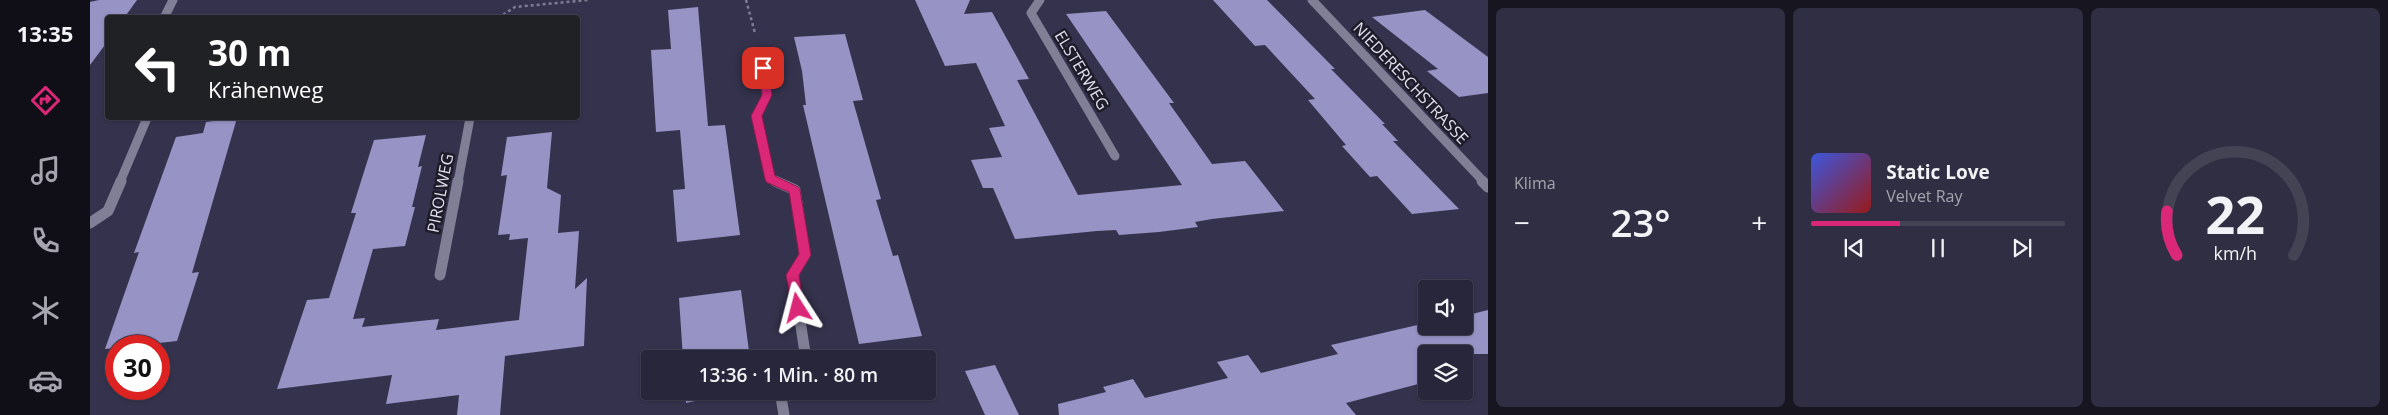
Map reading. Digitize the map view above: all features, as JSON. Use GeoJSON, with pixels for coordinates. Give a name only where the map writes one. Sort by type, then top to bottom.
{"type":"FeatureCollection","features":[{"type":"Feature","properties":{"kind":"street"},"geometry":{"type":"LineString","coordinates":[[166,15],[173,0]]}},
{"type":"Feature","properties":{"kind":"street","name":"ELSTERWEG"},"geometry":{"type":"LineString","coordinates":[[1040,0],[1031,13],[1115,156]]}},
{"type":"Feature","properties":{"kind":"street","name":"NIEDERESCHSTRASSE"},"geometry":{"type":"LineString","coordinates":[[1312,0],[1488,187]]}},
{"type":"Feature","properties":{"kind":"street"},"geometry":{"type":"LineString","coordinates":[[760,54],[767,95],[756,116],[770,179],[794,190],[805,255],[792,275],[804,350]]}},
{"type":"Feature","properties":{"kind":"street"},"geometry":{"type":"LineString","coordinates":[[90,223],[108,211],[146,120]]}},
{"type":"Feature","properties":{"kind":"street","name":"PIROLWEG"},"geometry":{"type":"LineString","coordinates":[[440,275],[470,120]]}},
{"type":"Feature","properties":{"kind":"street"},"geometry":{"type":"LineString","coordinates":[[782,400],[784,415]]}},
{"type":"Feature","properties":{"kind":"path"},"geometry":{"type":"LineString","coordinates":[[503,15],[515,7],[588,0]]}},
{"type":"Feature","properties":{"kind":"path"},"geometry":{"type":"LineString","coordinates":[[746,0],[760,54]]}},
{"type":"Feature","properties":{"kind":"building"},"geometry":{"type":"Polygon","coordinates":[[[99,0],[137,0],[126,15],[105,15],[105,45],[90,65],[90,2],[99,0]]]}},
{"type":"Feature","properties":{"kind":"building"},"geometry":{"type":"Polygon","coordinates":[[[915,0],[970,0],[964,14],[992,12],[1029,79],[1017,80],[1078,195],[1182,185],[1066,14],[1106,11],[1174,103],[1169,103],[1212,164],[1245,161],[1284,211],[1212,219],[1195,222],[1198,227],[1159,232],[1119,235],[1116,230],[1015,239],[993,188],[983,188],[971,160],[1002,157],[989,128],[1005,126],[976,63],[945,66],[915,0]]]}},
{"type":"Feature","properties":{"kind":"building"},"geometry":{"type":"Polygon","coordinates":[[[1213,0],[1267,0],[1335,69],[1331,69],[1385,124],[1382,124],[1398,141],[1393,141],[1459,209],[1412,214],[1377,176],[1370,177],[1342,146],[1346,145],[1308,100],[1315,99],[1265,45],[1255,46],[1213,0]]]}},
{"type":"Feature","properties":{"kind":"building"},"geometry":{"type":"Polygon","coordinates":[[[698,7],[708,126],[725,125],[740,235],[677,242],[673,190],[685,189],[680,130],[656,132],[651,50],[671,49],[668,10],[698,7]]]}},
{"type":"Feature","properties":{"kind":"building"},"geometry":{"type":"Polygon","coordinates":[[[1425,10],[1488,57],[1488,93],[1459,97],[1427,71],[1438,69],[1372,17],[1425,10]]]}},
{"type":"Feature","properties":{"kind":"building"},"geometry":{"type":"Polygon","coordinates":[[[845,34],[863,100],[853,101],[881,199],[876,200],[893,256],[898,255],[922,336],[859,344],[803,105],[806,105],[802,71],[794,37],[845,34]]]}},
{"type":"Feature","properties":{"kind":"building"},"geometry":{"type":"Polygon","coordinates":[[[236,120],[192,273],[199,272],[177,341],[170,342],[170,335],[110,335],[139,252],[134,253],[176,137],[203,133],[206,122],[236,120]]]}},
{"type":"Feature","properties":{"kind":"building"},"geometry":{"type":"Polygon","coordinates":[[[552,132],[547,188],[561,195],[558,233],[579,231],[575,289],[587,278],[584,346],[505,356],[500,415],[457,415],[459,395],[386,404],[392,375],[277,389],[307,300],[329,298],[356,213],[351,213],[374,140],[426,135],[418,167],[422,166],[412,207],[415,207],[405,246],[373,249],[353,319],[365,318],[362,327],[439,319],[436,330],[519,320],[528,238],[509,240],[510,234],[498,235],[507,175],[501,176],[507,137],[552,132]]]}},
{"type":"Feature","properties":{"kind":"building"},"geometry":{"type":"Polygon","coordinates":[[[741,290],[749,350],[682,350],[679,298],[741,290]]]}},
{"type":"Feature","properties":{"kind":"building"},"geometry":{"type":"Polygon","coordinates":[[[1488,310],[1488,354],[1473,354],[1473,345],[1418,345],[1418,384],[1346,403],[1356,415],[1059,415],[1058,404],[1106,392],[1103,387],[1133,379],[1145,398],[1228,378],[1217,362],[1248,355],[1261,373],[1338,354],[1331,345],[1418,325],[1418,335],[1473,335],[1473,314],[1488,310]]]}},
{"type":"Feature","properties":{"kind":"building"},"geometry":{"type":"Polygon","coordinates":[[[995,365],[1019,415],[985,415],[965,371],[995,365]]]}},
{"type":"Feature","properties":{"kind":"building"},"geometry":{"type":"Polygon","coordinates":[[[686,400],[700,400],[686,403],[686,400]]]}},
{"type":"Feature","properties":{"kind":"route"},"geometry":{"type":"LineString","coordinates":[[763,68],[767,95],[756,116],[770,179],[794,190],[805,255],[792,275],[798,308]]}}]}
